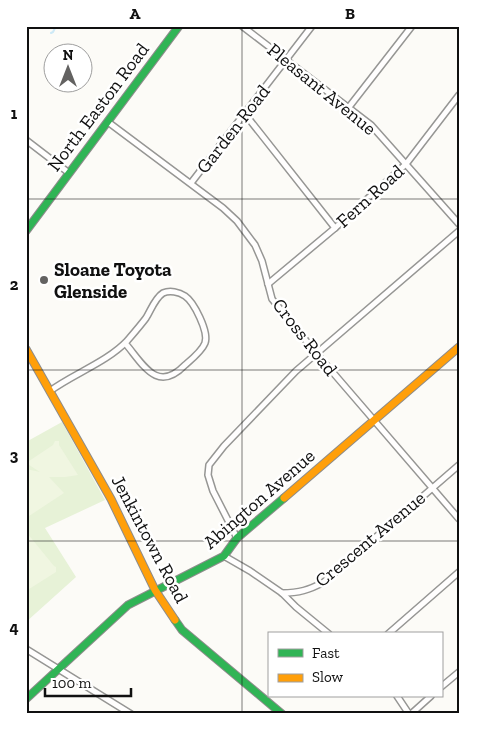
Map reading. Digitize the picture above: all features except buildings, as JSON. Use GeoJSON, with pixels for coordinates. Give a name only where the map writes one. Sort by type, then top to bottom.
{"type":"FeatureCollection","features":[{"type":"Feature","properties":{"kind":"street","name":"North Easton Road"},"geometry":{"type":"LineString","coordinates":[[26,231],[179,26]]}},
{"type":"Feature","properties":{"kind":"street","name":"Pleasant Avenue"},"geometry":{"type":"LineString","coordinates":[[242,26],[371,125],[459,224]]}},
{"type":"Feature","properties":{"kind":"street","name":"Garden Road"},"geometry":{"type":"LineString","coordinates":[[191,183],[312,26]]}},
{"type":"Feature","properties":{"kind":"street"},"geometry":{"type":"LineString","coordinates":[[349,107],[412,26]]}},
{"type":"Feature","properties":{"kind":"street","name":"Fern Road"},"geometry":{"type":"LineString","coordinates":[[268,284],[335,228],[406,164],[459,95]]}},
{"type":"Feature","properties":{"kind":"street"},"geometry":{"type":"LineString","coordinates":[[245,114],[335,228]]}},
{"type":"Feature","properties":{"kind":"street","name":"Cross Road"},"geometry":{"type":"LineString","coordinates":[[108,122],[191,183],[237,221],[255,245],[262,260],[272,299],[459,519]]}},
{"type":"Feature","properties":{"kind":"street"},"geometry":{"type":"LineString","coordinates":[[26,140],[69,173]]}},
{"type":"Feature","properties":{"kind":"street"},"geometry":{"type":"LineString","coordinates":[[238,538],[213,491],[208,475],[209,465],[224,446],[289,378],[459,231]]}},
{"type":"Feature","properties":{"kind":"street"},"geometry":{"type":"LineString","coordinates":[[50,391],[125,343],[146,318],[158,297],[164,293],[177,292],[185,295],[202,322],[206,333],[206,342],[202,349],[177,374],[165,378],[159,378],[152,374],[125,343]]}},
{"type":"Feature","properties":{"kind":"street","name":"Abington Avenue"},"geometry":{"type":"LineString","coordinates":[[26,699],[57,668],[128,605],[224,556],[238,538],[459,348]]}},
{"type":"Feature","properties":{"kind":"street","name":"Jenkintown Road"},"geometry":{"type":"LineString","coordinates":[[26,349],[111,499],[155,590],[182,630],[272,710],[282,714]]}},
{"type":"Feature","properties":{"kind":"street","name":"Crescent Avenue"},"geometry":{"type":"LineString","coordinates":[[282,594],[310,590],[324,582],[459,465]]}},
{"type":"Feature","properties":{"kind":"street"},"geometry":{"type":"LineString","coordinates":[[224,556],[250,571],[282,594],[327,632]]}},
{"type":"Feature","properties":{"kind":"street"},"geometry":{"type":"LineString","coordinates":[[390,632],[459,572]]}},
{"type":"Feature","properties":{"kind":"street"},"geometry":{"type":"LineString","coordinates":[[26,649],[131,714]]}},
{"type":"Feature","properties":{"kind":"street"},"geometry":{"type":"LineString","coordinates":[[442,686],[459,672]]}},
{"type":"Feature","properties":{"kind":"street"},"geometry":{"type":"LineString","coordinates":[[398,698],[410,714],[429,698]]}},
{"type":"Feature","properties":{"kind":"green space"},"geometry":{"type":"Polygon","coordinates":[[[62,422],[105,500],[45,528],[76,577],[26,622],[26,442],[62,422]]]}},
{"type":"Feature","properties":{"kind":"green space"},"geometry":{"type":"Polygon","coordinates":[[[55,441],[59,441],[59,445],[78,475],[49,477],[64,493],[26,518],[26,469],[40,472],[26,463],[53,445],[55,441]]]}},
{"type":"Feature","properties":{"kind":"green space"},"geometry":{"type":"Polygon","coordinates":[[[27,533],[56,567],[56,572],[26,591],[27,533]]]}},
{"type":"Feature","properties":{"kind":"waterway"},"geometry":{"type":"LineString","coordinates":[[51,33],[56,26]]}},
{"type":"Feature","properties":{"kind":"traffic: fast"},"geometry":{"type":"LineString","coordinates":[[26,231],[179,26]]}},
{"type":"Feature","properties":{"kind":"traffic: fast"},"geometry":{"type":"LineString","coordinates":[[26,699],[128,605],[224,556],[237,538],[284,498]]}},
{"type":"Feature","properties":{"kind":"traffic: fast"},"geometry":{"type":"LineString","coordinates":[[175,620],[182,630],[282,714]]}},
{"type":"Feature","properties":{"kind":"traffic: slow"},"geometry":{"type":"LineString","coordinates":[[284,498],[459,347]]}},
{"type":"Feature","properties":{"kind":"traffic: slow"},"geometry":{"type":"LineString","coordinates":[[26,349],[111,499],[155,590],[175,620]]}},
{"type":"Feature","properties":{"kind":"place","name":"Sloane Toyota Glenside"},"geometry":{"type":"Point","coordinates":[44,280]}}]}
